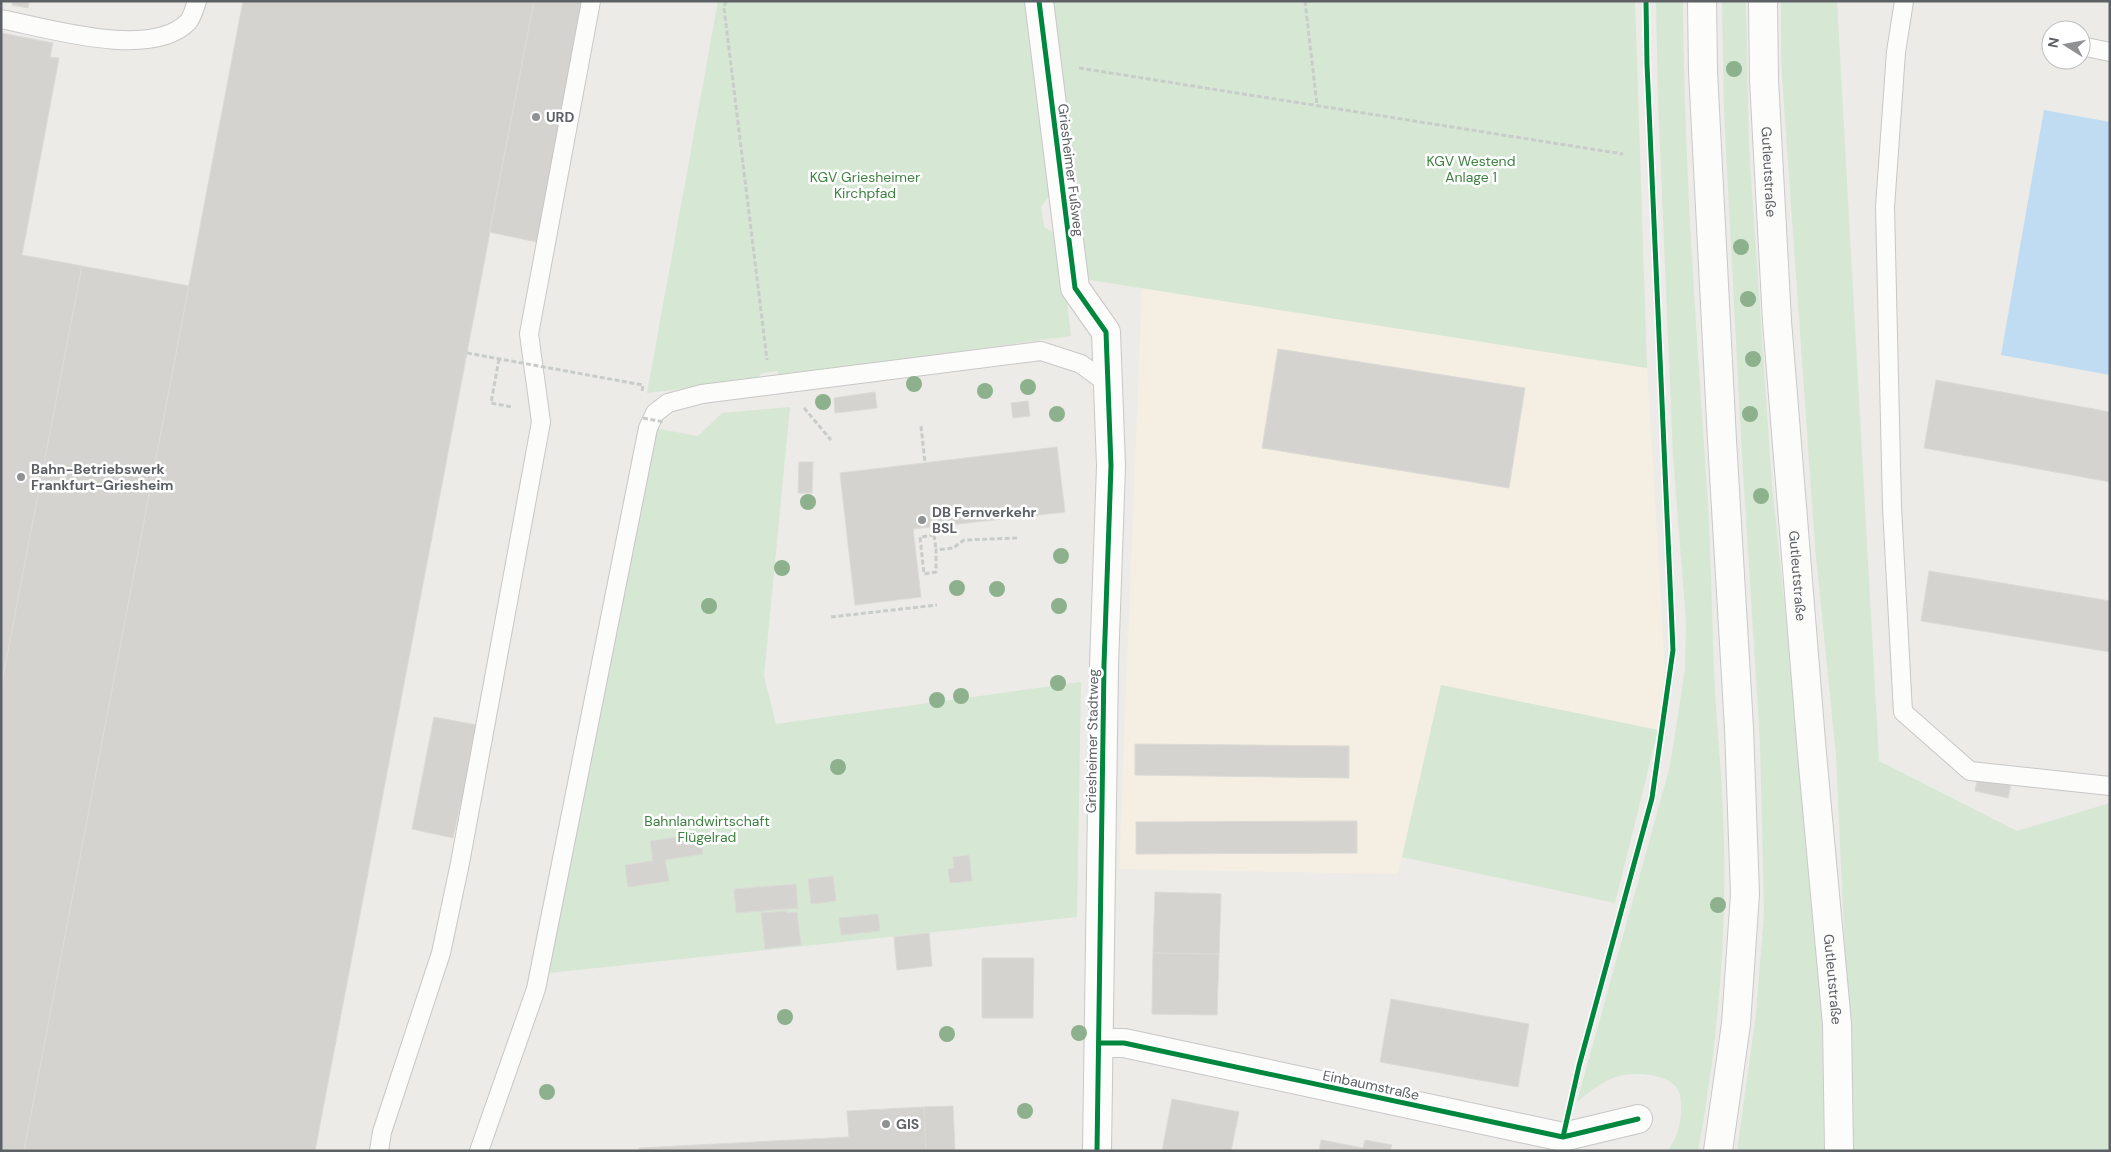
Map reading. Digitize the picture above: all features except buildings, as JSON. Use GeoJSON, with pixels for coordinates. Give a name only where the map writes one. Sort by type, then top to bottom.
{"type":"FeatureCollection","features":[{"type":"Feature","properties":{"kind":"main road","name":"Griesheimer Fußweg"},"geometry":{"type":"LineString","coordinates":[[1039,1],[1075,288],[1106,332]]}},
{"type":"Feature","properties":{"kind":"main road"},"geometry":{"type":"LineString","coordinates":[[1702,1],[1703,71],[1739,728],[1745,894],[1736,1024],[1718,1151]]}},
{"type":"Feature","properties":{"kind":"main road","name":"Gutleutstraße"},"geometry":{"type":"LineString","coordinates":[[1763,1],[1764,80],[1778,322],[1813,763],[1837,1024],[1839,1151]]}},
{"type":"Feature","properties":{"kind":"main road","name":"Griesheimer Stadtweg"},"geometry":{"type":"LineString","coordinates":[[1097,1151],[1104,665],[1111,466],[1106,332]]}},
{"type":"Feature","properties":{"kind":"main road","name":"Einbaumstraße"},"geometry":{"type":"LineString","coordinates":[[1099,1043],[1124,1043],[1563,1137],[1638,1119]]}},
{"type":"Feature","properties":{"kind":"lane"},"geometry":{"type":"LineString","coordinates":[[1,19],[101,38],[151,39],[173,31],[188,22],[197,1]]}},
{"type":"Feature","properties":{"kind":"lane"},"geometry":{"type":"LineString","coordinates":[[379,1151],[382,1132],[441,953],[460,863],[540,432],[541,422],[529,334],[591,1]]}},
{"type":"Feature","properties":{"kind":"lane"},"geometry":{"type":"LineString","coordinates":[[1904,1],[1896,52],[1885,207],[1892,507],[1903,712],[1970,771],[2110,786]]}},
{"type":"Feature","properties":{"kind":"lane"},"geometry":{"type":"LineString","coordinates":[[2091,48],[2110,52]]}},
{"type":"Feature","properties":{"kind":"lane"},"geometry":{"type":"LineString","coordinates":[[479,1151],[536,989],[648,428],[655,413],[668,402],[702,394],[1041,351],[1081,364],[1108,384]]}},
{"type":"Feature","properties":{"kind":"path"},"geometry":{"type":"LineString","coordinates":[[726,1],[725,18],[778,384],[796,398],[831,440]]}},
{"type":"Feature","properties":{"kind":"path"},"geometry":{"type":"LineString","coordinates":[[1305,1],[1317,105]]}},
{"type":"Feature","properties":{"kind":"path"},"geometry":{"type":"LineString","coordinates":[[1046,63],[1623,154]]}},
{"type":"Feature","properties":{"kind":"path"},"geometry":{"type":"LineString","coordinates":[[466,353],[644,385],[642,391]]}},
{"type":"Feature","properties":{"kind":"path"},"geometry":{"type":"LineString","coordinates":[[500,359],[491,403],[512,407]]}},
{"type":"Feature","properties":{"kind":"path"},"geometry":{"type":"LineString","coordinates":[[643,418],[664,422]]}},
{"type":"Feature","properties":{"kind":"path"},"geometry":{"type":"LineString","coordinates":[[921,426],[925,463]]}},
{"type":"Feature","properties":{"kind":"path"},"geometry":{"type":"LineString","coordinates":[[933,528],[934,535],[936,550],[936,572],[924,574],[920,537],[934,535]]}},
{"type":"Feature","properties":{"kind":"path"},"geometry":{"type":"LineString","coordinates":[[936,550],[953,548],[964,540],[1017,538]]}},
{"type":"Feature","properties":{"kind":"path"},"geometry":{"type":"LineString","coordinates":[[831,617],[937,605]]}},
{"type":"Feature","properties":{"kind":"shaded area"},"geometry":{"type":"Polygon","coordinates":[[[1142,288],[1647,368],[1665,670],[1658,730],[1441,685],[1398,874],[1119,869],[1142,288]]]}},
{"type":"Feature","properties":{"kind":"green space","name":"KGV Griesheimer Kirchpfad"},"geometry":{"type":"Polygon","coordinates":[[[718,1],[1031,1],[1053,191],[1041,207],[1044,227],[1059,236],[1071,336],[780,376],[777,371],[761,373],[757,380],[647,393],[718,1]]]}},
{"type":"Feature","properties":{"kind":"green space","name":"KGV Westend Anlage 1"},"geometry":{"type":"Polygon","coordinates":[[[1050,1],[1635,1],[1647,368],[1084,279],[1050,1]]]}},
{"type":"Feature","properties":{"kind":"green space"},"geometry":{"type":"Polygon","coordinates":[[[1656,1],[1683,1],[1688,190],[1708,504],[1714,672],[1723,811],[1724,896],[1720,981],[1711,1067],[1698,1151],[1667,1151],[1679,1127],[1681,1099],[1675,1086],[1660,1077],[1632,1074],[1616,1077],[1600,1084],[1577,1102],[1670,766],[1685,669],[1686,622],[1673,456],[1658,101],[1656,1]]]}},
{"type":"Feature","properties":{"kind":"green space"},"geometry":{"type":"Polygon","coordinates":[[[1722,1],[1746,1],[1749,147],[1772,485],[1799,742],[1822,1022],[1824,1151],[1737,1151],[1756,1014],[1764,913],[1760,742],[1741,438],[1724,112],[1722,1]]]}},
{"type":"Feature","properties":{"kind":"green space"},"geometry":{"type":"Polygon","coordinates":[[[1781,1],[1837,1],[1879,761],[2017,831],[2110,803],[2110,1151],[1854,1151],[1836,756],[1815,546],[1781,62],[1781,1]]]}},
{"type":"Feature","properties":{"kind":"green space","name":"Bahnlandwirtschaft Flügelrad"},"geometry":{"type":"Polygon","coordinates":[[[790,407],[764,676],[776,724],[1081,682],[1077,917],[549,973],[654,428],[698,436],[722,413],[790,407]]]}},
{"type":"Feature","properties":{"kind":"green space"},"geometry":{"type":"Polygon","coordinates":[[[1441,685],[1658,730],[1615,903],[1402,857],[1441,685]]]}},
{"type":"Feature","properties":{"kind":"water"},"geometry":{"type":"Polygon","coordinates":[[[2044,110],[2110,122],[2110,375],[2001,355],[2044,110]]]}},
{"type":"Feature","properties":{"kind":"cycle path"},"geometry":{"type":"LineString","coordinates":[[1039,1],[1075,288],[1106,332],[1111,466],[1104,665],[1097,1151]]}},
{"type":"Feature","properties":{"kind":"cycle path"},"geometry":{"type":"LineString","coordinates":[[1563,1137],[1579,1066],[1652,798],[1673,650],[1647,64],[1646,1]]}},
{"type":"Feature","properties":{"kind":"cycle path"},"geometry":{"type":"LineString","coordinates":[[1099,1043],[1124,1043],[1563,1137],[1638,1119]]}},
{"type":"Feature","properties":{"kind":"place","name":"URD"},"geometry":{"type":"Point","coordinates":[536,117]}},
{"type":"Feature","properties":{"kind":"place","name":"Bahn-Betriebswerk Frankfurt-Griesheim"},"geometry":{"type":"Point","coordinates":[21,477]}},
{"type":"Feature","properties":{"kind":"place","name":"DB Fernverkehr BSL"},"geometry":{"type":"Point","coordinates":[922,520]}},
{"type":"Feature","properties":{"kind":"place","name":"GIS"},"geometry":{"type":"Point","coordinates":[886,1124]}}]}
